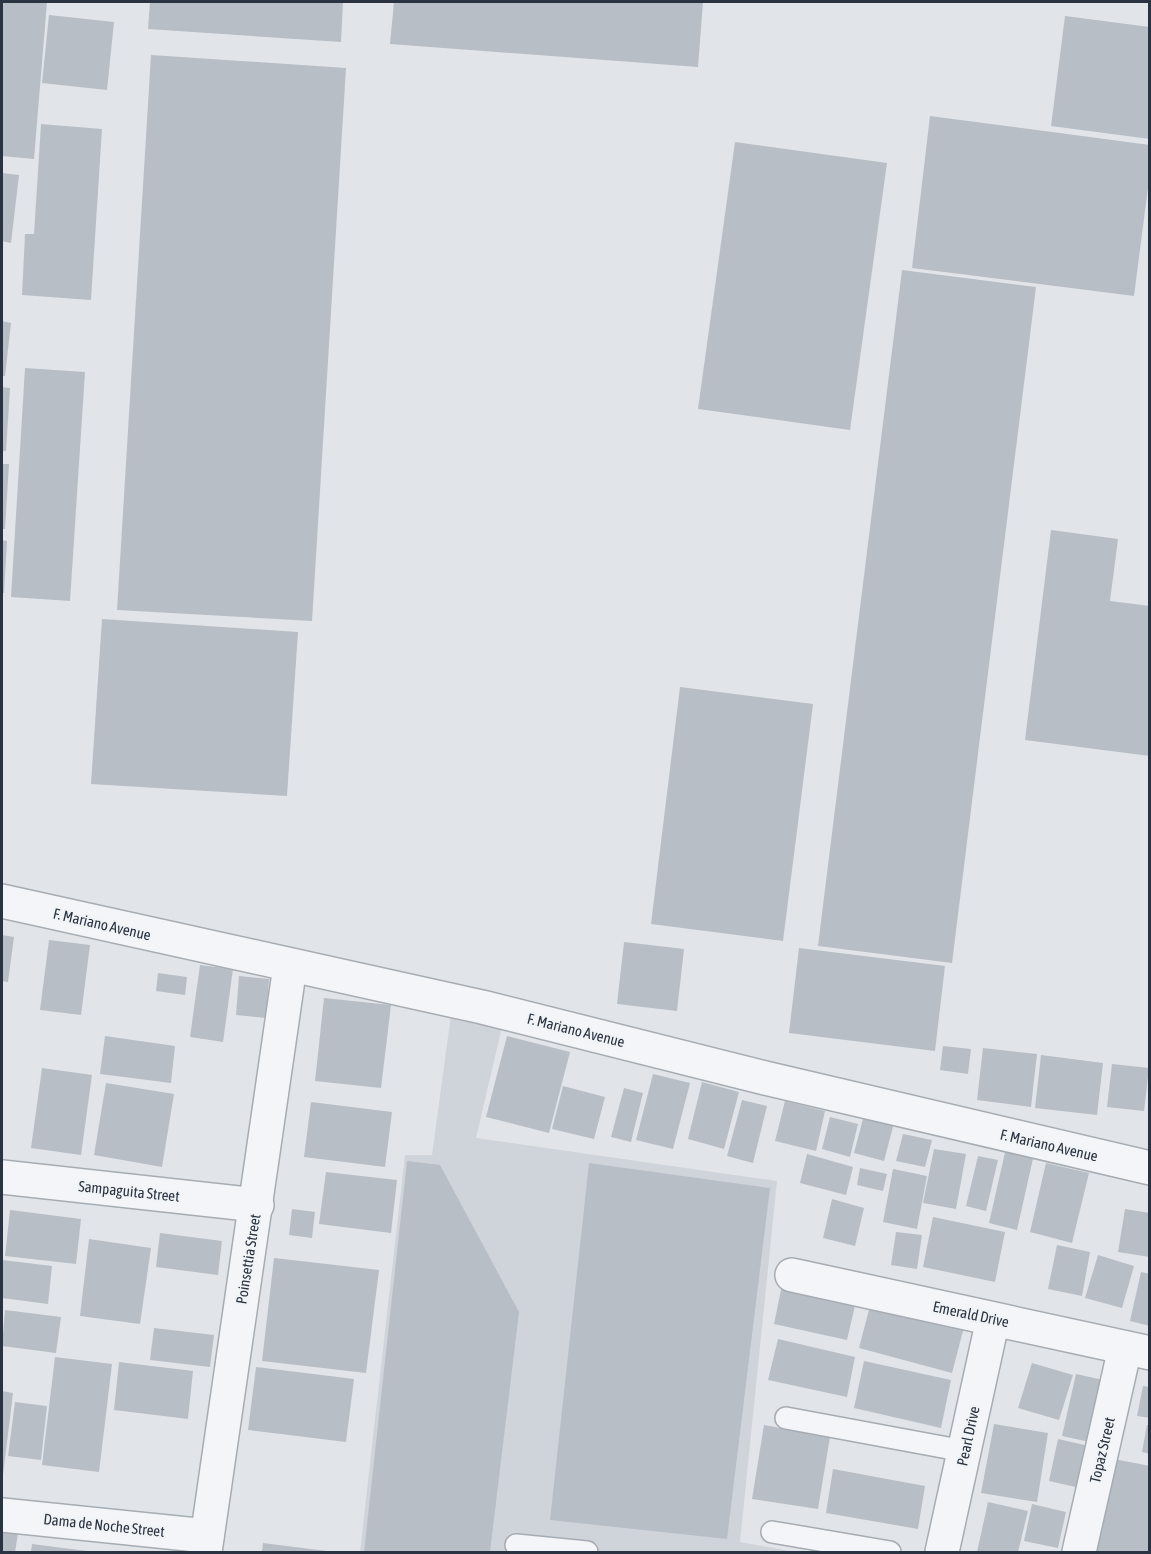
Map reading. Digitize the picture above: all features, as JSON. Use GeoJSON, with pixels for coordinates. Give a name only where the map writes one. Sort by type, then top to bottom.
{"type":"FeatureCollection","features":[{"type":"Feature","properties":{"kind":"street","name":"F. Mariano Avenue"},"geometry":{"type":"LineString","coordinates":[[2,901],[482,1007],[765,1078],[1149,1168]]}},
{"type":"Feature","properties":{"kind":"street","name":"Poinsettia Street"},"geometry":{"type":"LineString","coordinates":[[206,1544],[257,1206],[290,966]]}},
{"type":"Feature","properties":{"kind":"street","name":"Sampaguita Street"},"geometry":{"type":"LineString","coordinates":[[2,1177],[257,1206]]}},
{"type":"Feature","properties":{"kind":"street","name":"Emerald Drive"},"geometry":{"type":"LineString","coordinates":[[792,1275],[1137,1350]]}},
{"type":"Feature","properties":{"kind":"street","name":"Pearl Drive"},"geometry":{"type":"LineString","coordinates":[[942,1552],[993,1319]]}},
{"type":"Feature","properties":{"kind":"street","name":"Topaz Street"},"geometry":{"type":"LineString","coordinates":[[1079,1552],[1137,1350]]}},
{"type":"Feature","properties":{"kind":"street","name":"Dama de Noche Street"},"geometry":{"type":"LineString","coordinates":[[2,1515],[206,1544]]}},
{"type":"Feature","properties":{"kind":"lane"},"geometry":{"type":"LineString","coordinates":[[786,1418],[964,1451]]}},
{"type":"Feature","properties":{"kind":"lane"},"geometry":{"type":"LineString","coordinates":[[772,1532],[890,1552]]}},
{"type":"Feature","properties":{"kind":"lane"},"geometry":{"type":"LineString","coordinates":[[516,1545],[587,1552]]}},
{"type":"Feature","properties":{"kind":"shaded area"},"geometry":{"type":"Polygon","coordinates":[[[451,1015],[502,1027],[476,1138],[777,1181],[740,1542],[796,1552],[360,1552],[405,1155],[432,1155],[451,1015]]]}},
{"type":"Feature","properties":{"kind":"building"},"geometry":{"type":"Polygon","coordinates":[[[2,2],[47,2],[34,159],[2,156],[2,2]]]}},
{"type":"Feature","properties":{"kind":"building"},"geometry":{"type":"Polygon","coordinates":[[[150,2],[343,2],[341,42],[148,29],[150,2]]]}},
{"type":"Feature","properties":{"kind":"building"},"geometry":{"type":"Polygon","coordinates":[[[394,2],[703,2],[698,67],[390,44],[394,2]]]}},
{"type":"Feature","properties":{"kind":"building"},"geometry":{"type":"Polygon","coordinates":[[[49,15],[114,22],[107,90],[42,83],[49,15]]]}},
{"type":"Feature","properties":{"kind":"building"},"geometry":{"type":"Polygon","coordinates":[[[1065,16],[1150,27],[1150,139],[1051,126],[1065,16]]]}},
{"type":"Feature","properties":{"kind":"building"},"geometry":{"type":"Polygon","coordinates":[[[151,55],[346,68],[312,621],[117,610],[151,55]]]}},
{"type":"Feature","properties":{"kind":"building"},"geometry":{"type":"Polygon","coordinates":[[[930,116],[1150,145],[1150,172],[1134,296],[912,268],[930,116]]]}},
{"type":"Feature","properties":{"kind":"building"},"geometry":{"type":"Polygon","coordinates":[[[41,124],[102,129],[91,300],[22,295],[25,234],[34,234],[41,124]]]}},
{"type":"Feature","properties":{"kind":"building"},"geometry":{"type":"Polygon","coordinates":[[[735,142],[887,163],[850,430],[698,409],[735,142]]]}},
{"type":"Feature","properties":{"kind":"building"},"geometry":{"type":"Polygon","coordinates":[[[2,173],[19,175],[11,243],[2,241],[2,173]]]}},
{"type":"Feature","properties":{"kind":"building"},"geometry":{"type":"Polygon","coordinates":[[[902,270],[1036,287],[952,963],[818,946],[902,270]]]}},
{"type":"Feature","properties":{"kind":"building"},"geometry":{"type":"Polygon","coordinates":[[[2,321],[11,323],[5,376],[2,376],[2,321]]]}},
{"type":"Feature","properties":{"kind":"building"},"geometry":{"type":"Polygon","coordinates":[[[25,368],[85,372],[70,601],[11,597],[25,368]]]}},
{"type":"Feature","properties":{"kind":"building"},"geometry":{"type":"Polygon","coordinates":[[[2,387],[10,388],[6,451],[2,451],[2,387]]]}},
{"type":"Feature","properties":{"kind":"building"},"geometry":{"type":"Polygon","coordinates":[[[2,464],[9,464],[5,529],[2,529],[2,464]]]}},
{"type":"Feature","properties":{"kind":"building"},"geometry":{"type":"Polygon","coordinates":[[[1051,530],[1118,539],[1110,601],[1150,606],[1150,756],[1025,740],[1051,530]]]}},
{"type":"Feature","properties":{"kind":"building"},"geometry":{"type":"Polygon","coordinates":[[[2,540],[7,541],[4,593],[2,593],[2,540]]]}},
{"type":"Feature","properties":{"kind":"building"},"geometry":{"type":"Polygon","coordinates":[[[102,619],[298,632],[287,796],[91,784],[102,619]]]}},
{"type":"Feature","properties":{"kind":"building"},"geometry":{"type":"Polygon","coordinates":[[[680,687],[813,704],[783,941],[651,924],[680,687]]]}},
{"type":"Feature","properties":{"kind":"building"},"geometry":{"type":"Polygon","coordinates":[[[2,935],[14,937],[8,982],[2,981],[2,935]]]}},
{"type":"Feature","properties":{"kind":"building"},"geometry":{"type":"Polygon","coordinates":[[[49,940],[90,945],[81,1015],[40,1010],[49,940]]]}},
{"type":"Feature","properties":{"kind":"building"},"geometry":{"type":"Polygon","coordinates":[[[624,942],[684,949],[677,1011],[617,1004],[624,942]]]}},
{"type":"Feature","properties":{"kind":"building"},"geometry":{"type":"Polygon","coordinates":[[[799,948],[945,966],[935,1051],[789,1033],[799,948]]]}},
{"type":"Feature","properties":{"kind":"building"},"geometry":{"type":"Polygon","coordinates":[[[200,965],[233,969],[223,1042],[190,1037],[200,965]]]}},
{"type":"Feature","properties":{"kind":"building"},"geometry":{"type":"Polygon","coordinates":[[[158,973],[187,977],[185,995],[156,991],[158,973]]]}},
{"type":"Feature","properties":{"kind":"building"},"geometry":{"type":"Polygon","coordinates":[[[239,976],[269,979],[266,1018],[236,1015],[239,976]]]}},
{"type":"Feature","properties":{"kind":"building"},"geometry":{"type":"Polygon","coordinates":[[[324,998],[391,1005],[381,1088],[315,1081],[324,998]]]}},
{"type":"Feature","properties":{"kind":"building"},"geometry":{"type":"Polygon","coordinates":[[[105,1036],[175,1046],[171,1083],[100,1074],[105,1036]]]}},
{"type":"Feature","properties":{"kind":"building"},"geometry":{"type":"Polygon","coordinates":[[[507,1036],[570,1052],[549,1133],[486,1117],[507,1036]]]}},
{"type":"Feature","properties":{"kind":"building"},"geometry":{"type":"Polygon","coordinates":[[[943,1046],[971,1049],[968,1074],[940,1070],[943,1046]]]}},
{"type":"Feature","properties":{"kind":"building"},"geometry":{"type":"Polygon","coordinates":[[[983,1048],[1037,1054],[1031,1107],[977,1100],[983,1048]]]}},
{"type":"Feature","properties":{"kind":"building"},"geometry":{"type":"Polygon","coordinates":[[[1041,1055],[1103,1063],[1097,1115],[1035,1108],[1041,1055]]]}},
{"type":"Feature","properties":{"kind":"building"},"geometry":{"type":"Polygon","coordinates":[[[1112,1064],[1149,1068],[1144,1111],[1107,1107],[1112,1064]]]}},
{"type":"Feature","properties":{"kind":"building"},"geometry":{"type":"Polygon","coordinates":[[[42,1068],[92,1075],[81,1155],[31,1148],[42,1068]]]}},
{"type":"Feature","properties":{"kind":"building"},"geometry":{"type":"Polygon","coordinates":[[[653,1074],[690,1083],[673,1149],[636,1140],[653,1074]]]}},
{"type":"Feature","properties":{"kind":"building"},"geometry":{"type":"Polygon","coordinates":[[[702,1082],[739,1092],[724,1149],[688,1139],[702,1082]]]}},
{"type":"Feature","properties":{"kind":"building"},"geometry":{"type":"Polygon","coordinates":[[[106,1083],[174,1094],[162,1167],[94,1155],[106,1083]]]}},
{"type":"Feature","properties":{"kind":"building"},"geometry":{"type":"Polygon","coordinates":[[[563,1086],[605,1097],[594,1139],[552,1129],[563,1086]]]}},
{"type":"Feature","properties":{"kind":"building"},"geometry":{"type":"Polygon","coordinates":[[[624,1088],[643,1093],[631,1142],[611,1137],[624,1088]]]}},
{"type":"Feature","properties":{"kind":"building"},"geometry":{"type":"Polygon","coordinates":[[[742,1100],[767,1106],[753,1163],[727,1156],[742,1100]]]}},
{"type":"Feature","properties":{"kind":"building"},"geometry":{"type":"Polygon","coordinates":[[[785,1101],[825,1111],[816,1151],[775,1141],[785,1101]]]}},
{"type":"Feature","properties":{"kind":"building"},"geometry":{"type":"Polygon","coordinates":[[[311,1102],[392,1112],[385,1167],[304,1157],[311,1102]]]}},
{"type":"Feature","properties":{"kind":"building"},"geometry":{"type":"Polygon","coordinates":[[[864,1115],[894,1123],[884,1161],[854,1153],[864,1115]]]}},
{"type":"Feature","properties":{"kind":"building"},"geometry":{"type":"Polygon","coordinates":[[[830,1117],[858,1124],[850,1157],[822,1149],[830,1117]]]}},
{"type":"Feature","properties":{"kind":"building"},"geometry":{"type":"Polygon","coordinates":[[[903,1134],[932,1140],[925,1167],[896,1161],[903,1134]]]}},
{"type":"Feature","properties":{"kind":"building"},"geometry":{"type":"Polygon","coordinates":[[[1006,1148],[1034,1154],[1017,1230],[989,1223],[1006,1148]]]}},
{"type":"Feature","properties":{"kind":"building"},"geometry":{"type":"Polygon","coordinates":[[[934,1149],[966,1154],[956,1209],[923,1203],[934,1149]]]}},
{"type":"Feature","properties":{"kind":"building"},"geometry":{"type":"Polygon","coordinates":[[[807,1154],[853,1167],[846,1195],[800,1183],[807,1154]]]}},
{"type":"Feature","properties":{"kind":"building"},"geometry":{"type":"Polygon","coordinates":[[[978,1156],[998,1160],[986,1211],[966,1206],[978,1156]]]}},
{"type":"Feature","properties":{"kind":"building"},"geometry":{"type":"Polygon","coordinates":[[[407,1161],[440,1165],[519,1312],[490,1552],[364,1552],[407,1161]]]}},
{"type":"Feature","properties":{"kind":"building"},"geometry":{"type":"Polygon","coordinates":[[[589,1163],[770,1188],[727,1539],[550,1520],[589,1163]]]}},
{"type":"Feature","properties":{"kind":"building"},"geometry":{"type":"Polygon","coordinates":[[[1046,1163],[1089,1173],[1072,1243],[1030,1232],[1046,1163]]]}},
{"type":"Feature","properties":{"kind":"building"},"geometry":{"type":"Polygon","coordinates":[[[860,1168],[887,1174],[883,1191],[857,1185],[860,1168]]]}},
{"type":"Feature","properties":{"kind":"building"},"geometry":{"type":"Polygon","coordinates":[[[893,1169],[927,1176],[917,1229],[883,1222],[893,1169]]]}},
{"type":"Feature","properties":{"kind":"building"},"geometry":{"type":"Polygon","coordinates":[[[326,1172],[397,1180],[391,1233],[319,1224],[326,1172]]]}},
{"type":"Feature","properties":{"kind":"building"},"geometry":{"type":"Polygon","coordinates":[[[832,1199],[864,1208],[855,1246],[823,1238],[832,1199]]]}},
{"type":"Feature","properties":{"kind":"building"},"geometry":{"type":"Polygon","coordinates":[[[292,1209],[315,1212],[312,1238],[289,1235],[292,1209]]]}},
{"type":"Feature","properties":{"kind":"building"},"geometry":{"type":"Polygon","coordinates":[[[1125,1209],[1150,1213],[1150,1257],[1118,1252],[1125,1209]]]}},
{"type":"Feature","properties":{"kind":"building"},"geometry":{"type":"Polygon","coordinates":[[[10,1210],[81,1219],[76,1264],[5,1256],[10,1210]]]}},
{"type":"Feature","properties":{"kind":"building"},"geometry":{"type":"Polygon","coordinates":[[[933,1217],[1005,1232],[995,1282],[923,1267],[933,1217]]]}},
{"type":"Feature","properties":{"kind":"building"},"geometry":{"type":"Polygon","coordinates":[[[896,1232],[922,1235],[917,1269],[891,1265],[896,1232]]]}},
{"type":"Feature","properties":{"kind":"building"},"geometry":{"type":"Polygon","coordinates":[[[160,1233],[222,1241],[218,1275],[156,1267],[160,1233]]]}},
{"type":"Feature","properties":{"kind":"building"},"geometry":{"type":"Polygon","coordinates":[[[89,1239],[151,1248],[140,1324],[80,1316],[89,1239]]]}},
{"type":"Feature","properties":{"kind":"building"},"geometry":{"type":"Polygon","coordinates":[[[1057,1245],[1090,1252],[1082,1296],[1048,1289],[1057,1245]]]}},
{"type":"Feature","properties":{"kind":"building"},"geometry":{"type":"Polygon","coordinates":[[[1098,1255],[1134,1266],[1122,1308],[1085,1298],[1098,1255]]]}},
{"type":"Feature","properties":{"kind":"building"},"geometry":{"type":"Polygon","coordinates":[[[274,1258],[379,1270],[366,1373],[262,1361],[274,1258]]]}},
{"type":"Feature","properties":{"kind":"building"},"geometry":{"type":"Polygon","coordinates":[[[2,1260],[52,1266],[48,1304],[2,1298],[2,1260]]]}},
{"type":"Feature","properties":{"kind":"building"},"geometry":{"type":"Polygon","coordinates":[[[1141,1272],[1150,1274],[1150,1326],[1130,1321],[1141,1272]]]}},
{"type":"Feature","properties":{"kind":"building"},"geometry":{"type":"Polygon","coordinates":[[[783,1280],[857,1297],[847,1340],[774,1324],[783,1280]]]}},
{"type":"Feature","properties":{"kind":"building"},"geometry":{"type":"Polygon","coordinates":[[[871,1302],[964,1327],[952,1373],[859,1348],[871,1302]]]}},
{"type":"Feature","properties":{"kind":"building"},"geometry":{"type":"Polygon","coordinates":[[[5,1310],[61,1317],[56,1353],[2,1346],[5,1310]]]}},
{"type":"Feature","properties":{"kind":"building"},"geometry":{"type":"Polygon","coordinates":[[[154,1328],[214,1335],[210,1367],[150,1360],[154,1328]]]}},
{"type":"Feature","properties":{"kind":"building"},"geometry":{"type":"Polygon","coordinates":[[[778,1339],[855,1357],[847,1397],[768,1380],[778,1339]]]}},
{"type":"Feature","properties":{"kind":"building"},"geometry":{"type":"Polygon","coordinates":[[[55,1357],[112,1364],[99,1472],[42,1465],[55,1357]]]}},
{"type":"Feature","properties":{"kind":"building"},"geometry":{"type":"Polygon","coordinates":[[[864,1361],[951,1380],[941,1428],[854,1408],[864,1361]]]}},
{"type":"Feature","properties":{"kind":"building"},"geometry":{"type":"Polygon","coordinates":[[[119,1362],[193,1371],[188,1419],[114,1410],[119,1362]]]}},
{"type":"Feature","properties":{"kind":"building"},"geometry":{"type":"Polygon","coordinates":[[[1032,1363],[1073,1375],[1059,1420],[1018,1408],[1032,1363]]]}},
{"type":"Feature","properties":{"kind":"building"},"geometry":{"type":"Polygon","coordinates":[[[256,1367],[354,1379],[346,1442],[248,1430],[256,1367]]]}},
{"type":"Feature","properties":{"kind":"building"},"geometry":{"type":"Polygon","coordinates":[[[1076,1374],[1113,1382],[1099,1444],[1062,1436],[1076,1374]]]}},
{"type":"Feature","properties":{"kind":"building"},"geometry":{"type":"Polygon","coordinates":[[[1143,1386],[1150,1387],[1150,1418],[1137,1416],[1143,1386]]]}},
{"type":"Feature","properties":{"kind":"building"},"geometry":{"type":"Polygon","coordinates":[[[2,1391],[13,1393],[3,1475],[2,1475],[2,1391]]]}},
{"type":"Feature","properties":{"kind":"building"},"geometry":{"type":"Polygon","coordinates":[[[15,1402],[47,1406],[41,1460],[8,1456],[15,1402]]]}},
{"type":"Feature","properties":{"kind":"building"},"geometry":{"type":"Polygon","coordinates":[[[994,1424],[1048,1433],[1037,1502],[981,1493],[994,1424]]]}},
{"type":"Feature","properties":{"kind":"building"},"geometry":{"type":"Polygon","coordinates":[[[764,1425],[830,1437],[818,1509],[752,1499],[764,1425]]]}},
{"type":"Feature","properties":{"kind":"building"},"geometry":{"type":"Polygon","coordinates":[[[1147,1425],[1150,1425],[1150,1454],[1142,1452],[1147,1425]]]}},
{"type":"Feature","properties":{"kind":"building"},"geometry":{"type":"Polygon","coordinates":[[[1058,1439],[1098,1448],[1089,1490],[1049,1481],[1058,1439]]]}},
{"type":"Feature","properties":{"kind":"building"},"geometry":{"type":"Polygon","coordinates":[[[1114,1459],[1150,1466],[1150,1552],[1096,1552],[1114,1459]]]}},
{"type":"Feature","properties":{"kind":"building"},"geometry":{"type":"Polygon","coordinates":[[[833,1469],[925,1486],[918,1529],[826,1513],[833,1469]]]}},
{"type":"Feature","properties":{"kind":"building"},"geometry":{"type":"Polygon","coordinates":[[[988,1502],[1028,1511],[1018,1552],[977,1552],[988,1502]]]}},
{"type":"Feature","properties":{"kind":"building"},"geometry":{"type":"Polygon","coordinates":[[[1032,1504],[1066,1512],[1058,1548],[1024,1541],[1032,1504]]]}},
{"type":"Feature","properties":{"kind":"building"},"geometry":{"type":"Polygon","coordinates":[[[2,1532],[18,1534],[15,1552],[2,1552],[2,1532]]]}},
{"type":"Feature","properties":{"kind":"building"},"geometry":{"type":"Polygon","coordinates":[[[263,1543],[327,1551],[327,1552],[262,1552],[263,1543]]]}},
{"type":"Feature","properties":{"kind":"building"},"geometry":{"type":"Polygon","coordinates":[[[32,1544],[87,1551],[31,1552],[32,1544]]]}}]}
